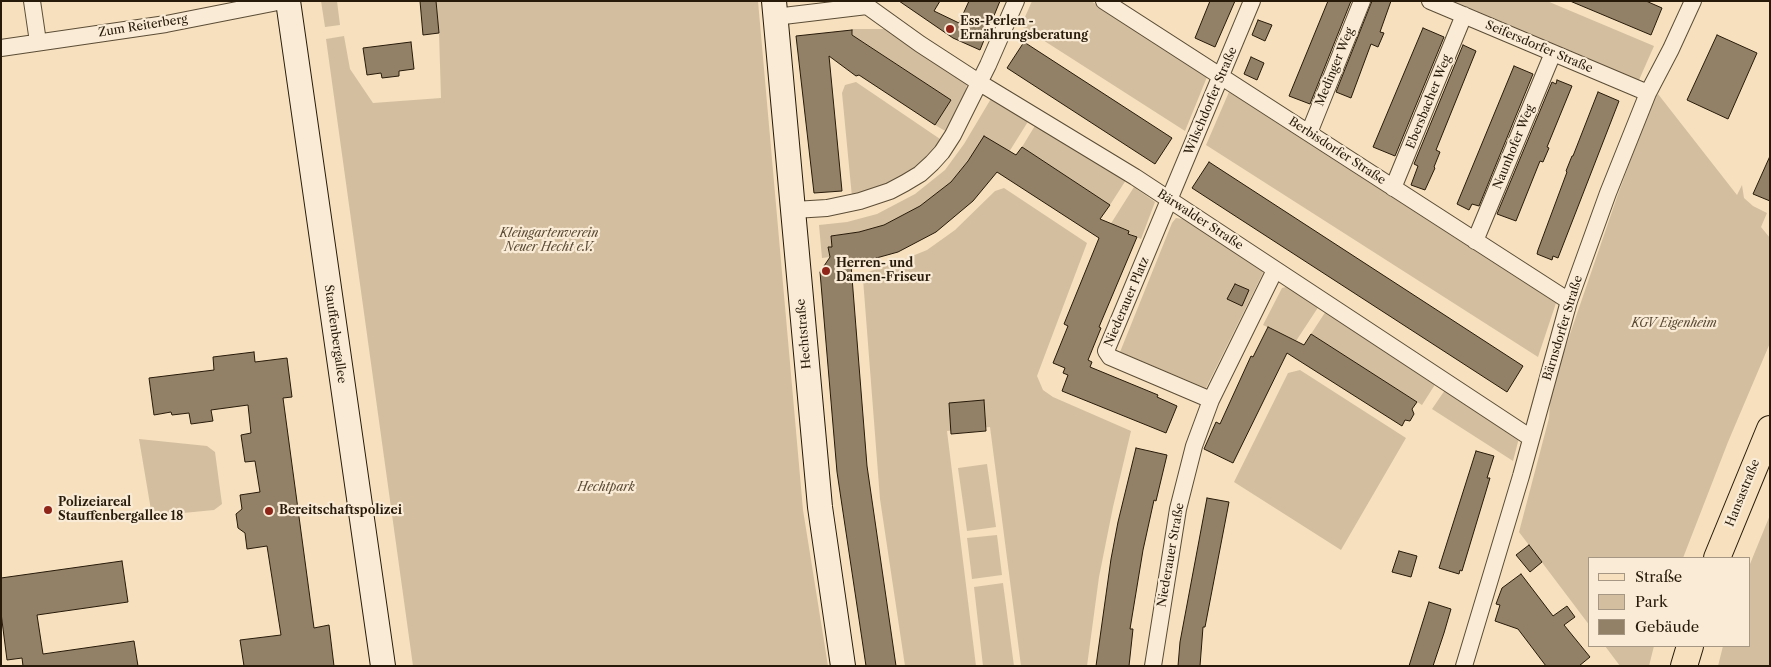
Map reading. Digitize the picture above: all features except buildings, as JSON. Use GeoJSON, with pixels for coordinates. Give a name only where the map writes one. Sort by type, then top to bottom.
{"type":"FeatureCollection","features":[{"type":"Feature","properties":{"kind":"main road","name":"Stauffenbergallee"},"geometry":{"type":"LineString","coordinates":[[288,1],[383,666]]}},
{"type":"Feature","properties":{"kind":"main road","name":"Hechtstraße"},"geometry":{"type":"LineString","coordinates":[[775,9],[820,507],[844,666]]}},
{"type":"Feature","properties":{"kind":"main road","name":"Hansastraße"},"geometry":{"type":"LineString","coordinates":[[1716,557],[1770,429]]}},
{"type":"Feature","properties":{"kind":"main road"},"geometry":{"type":"LineString","coordinates":[[1684,666],[1690,647]]}},
{"type":"Feature","properties":{"kind":"street"},"geometry":{"type":"LineString","coordinates":[[32,1],[38,42]]}},
{"type":"Feature","properties":{"kind":"street","name":"Zum Reiterberg"},"geometry":{"type":"LineString","coordinates":[[1,48],[166,24],[284,1]]}},
{"type":"Feature","properties":{"kind":"street"},"geometry":{"type":"LineString","coordinates":[[794,210],[827,208],[860,202],[890,191],[920,174],[942,152],[954,135],[980,83],[1016,1]]}},
{"type":"Feature","properties":{"kind":"street","name":"Berbisdorfer Straße"},"geometry":{"type":"LineString","coordinates":[[1104,1],[1129,8],[1221,76],[1569,301]]}},
{"type":"Feature","properties":{"kind":"street","name":"Wilschdorfer Straße"},"geometry":{"type":"LineString","coordinates":[[1169,200],[1252,1]]}},
{"type":"Feature","properties":{"kind":"street","name":"Medinger Weg"},"geometry":{"type":"LineString","coordinates":[[1309,134],[1362,1]]}},
{"type":"Feature","properties":{"kind":"street","name":"Seifersdorfer Straße"},"geometry":{"type":"LineString","coordinates":[[1430,1],[1648,93]]}},
{"type":"Feature","properties":{"kind":"street","name":"Bärnsdorfer Straße"},"geometry":{"type":"LineString","coordinates":[[1464,666],[1569,301],[1608,193],[1648,93],[1693,1]]}},
{"type":"Feature","properties":{"kind":"street","name":"Bärwalder Straße"},"geometry":{"type":"LineString","coordinates":[[775,9],[865,3],[920,44],[980,83],[1135,177],[1531,438]]}},
{"type":"Feature","properties":{"kind":"street","name":"Ebersbacher Weg"},"geometry":{"type":"LineString","coordinates":[[1394,188],[1464,15]]}},
{"type":"Feature","properties":{"kind":"street","name":"Naunhofer Weg"},"geometry":{"type":"LineString","coordinates":[[1475,241],[1553,53]]}},
{"type":"Feature","properties":{"kind":"street","name":"Niederauer Platz"},"geometry":{"type":"LineString","coordinates":[[1169,200],[1106,350],[1110,357],[1211,400]]}},
{"type":"Feature","properties":{"kind":"street"},"geometry":{"type":"LineString","coordinates":[[1211,400],[1275,270]]}},
{"type":"Feature","properties":{"kind":"street","name":"Niederauer Straße"},"geometry":{"type":"LineString","coordinates":[[1153,666],[1178,509],[1194,446],[1211,400]]}},
{"type":"Feature","properties":{"kind":"green space"},"geometry":{"type":"Polygon","coordinates":[[[321,1],[337,1],[340,25],[325,27],[321,1]]]}},
{"type":"Feature","properties":{"kind":"green space","name":"Hechtpark"},"geometry":{"type":"Polygon","coordinates":[[[436,1],[758,1],[803,510],[828,666],[413,666],[326,39],[344,36],[350,69],[373,103],[441,98],[436,1]]]}},
{"type":"Feature","properties":{"kind":"green space"},"geometry":{"type":"Polygon","coordinates":[[[1032,1],[1091,1],[1207,77],[1185,131],[1021,26],[1032,1]]]}},
{"type":"Feature","properties":{"kind":"green space"},"geometry":{"type":"Polygon","coordinates":[[[1444,1],[1547,1],[1654,46],[1637,81],[1444,1]]]}},
{"type":"Feature","properties":{"kind":"green space"},"geometry":{"type":"Polygon","coordinates":[[[852,29],[890,29],[967,84],[947,132],[935,125],[951,100],[862,41],[853,42],[852,29]]]}},
{"type":"Feature","properties":{"kind":"green space"},"geometry":{"type":"Polygon","coordinates":[[[856,82],[943,141],[934,152],[906,176],[852,197],[842,93],[845,85],[856,82]]]}},
{"type":"Feature","properties":{"kind":"green space"},"geometry":{"type":"Polygon","coordinates":[[[1229,92],[1556,303],[1538,357],[1206,145],[1229,92]]]}},
{"type":"Feature","properties":{"kind":"green space","name":"KGV Eigenheim"},"geometry":{"type":"Polygon","coordinates":[[[1658,94],[1737,195],[1742,185],[1744,198],[1753,206],[1767,213],[1761,227],[1770,238],[1770,343],[1728,442],[1683,557],[1588,557],[1588,623],[1519,532],[1549,418],[1550,402],[1557,372],[1652,102],[1658,94]]]}},
{"type":"Feature","properties":{"kind":"green space"},"geometry":{"type":"Polygon","coordinates":[[[992,97],[1029,120],[1009,152],[976,150],[951,182],[920,206],[884,225],[859,232],[831,236],[832,247],[828,247],[830,257],[822,258],[819,225],[847,222],[877,214],[915,194],[945,170],[964,144],[992,97]]]}},
{"type":"Feature","properties":{"kind":"green space"},"geometry":{"type":"Polygon","coordinates":[[[1036,124],[1126,180],[1110,205],[1022,147],[1036,124]]]}},
{"type":"Feature","properties":{"kind":"green space"},"geometry":{"type":"Polygon","coordinates":[[[1134,187],[1155,202],[1141,239],[1128,233],[1129,230],[1120,227],[1118,229],[1110,225],[1134,187]]]}},
{"type":"Feature","properties":{"kind":"green space"},"geometry":{"type":"Polygon","coordinates":[[[1004,188],[1087,243],[1037,376],[1043,390],[1053,397],[1131,431],[1099,577],[1087,666],[1021,666],[990,427],[947,431],[976,666],[905,666],[880,499],[863,279],[868,272],[927,250],[955,230],[995,191],[1004,188]]]}},
{"type":"Feature","properties":{"kind":"green space"},"geometry":{"type":"Polygon","coordinates":[[[1176,218],[1183,219],[1260,267],[1263,273],[1206,388],[1120,352],[1172,223],[1176,218]]]}},
{"type":"Feature","properties":{"kind":"green space"},"geometry":{"type":"Polygon","coordinates":[[[1286,287],[1319,306],[1296,341],[1263,325],[1282,288],[1286,287]]]}},
{"type":"Feature","properties":{"kind":"green space"},"geometry":{"type":"Polygon","coordinates":[[[1326,311],[1436,383],[1422,405],[1311,334],[1326,311]]]}},
{"type":"Feature","properties":{"kind":"green space"},"geometry":{"type":"Polygon","coordinates":[[[1300,370],[1406,438],[1341,550],[1234,482],[1288,373],[1300,370]]]}},
{"type":"Feature","properties":{"kind":"green space"},"geometry":{"type":"Polygon","coordinates":[[[1445,390],[1519,438],[1513,461],[1432,409],[1445,390]]]}},
{"type":"Feature","properties":{"kind":"green space"},"geometry":{"type":"Polygon","coordinates":[[[139,439],[207,446],[215,452],[222,504],[214,510],[152,516],[139,439]]]}},
{"type":"Feature","properties":{"kind":"green space"},"geometry":{"type":"Polygon","coordinates":[[[987,464],[996,527],[967,531],[958,468],[987,464]]]}},
{"type":"Feature","properties":{"kind":"green space"},"geometry":{"type":"Polygon","coordinates":[[[1770,515],[1770,666],[1718,666],[1723,647],[1751,647],[1751,562],[1770,515]]]}},
{"type":"Feature","properties":{"kind":"green space"},"geometry":{"type":"Polygon","coordinates":[[[997,535],[1002,575],[972,579],[967,538],[997,535]]]}},
{"type":"Feature","properties":{"kind":"green space"},"geometry":{"type":"Polygon","coordinates":[[[1003,583],[1014,666],[983,666],[974,587],[1003,583]]]}},
{"type":"Feature","properties":{"kind":"green space"},"geometry":{"type":"Polygon","coordinates":[[[1606,647],[1654,647],[1649,666],[1620,666],[1606,647]]]}},
{"type":"Feature","properties":{"kind":"place","name":"Ess-Perlen - Ernährungsberatung"},"geometry":{"type":"Point","coordinates":[950,29]}},
{"type":"Feature","properties":{"kind":"place","name":"Herren- und Damen-Friseur"},"geometry":{"type":"Point","coordinates":[826,271]}},
{"type":"Feature","properties":{"kind":"place","name":"Polizeiareal Stauffenbergallee 18"},"geometry":{"type":"Point","coordinates":[48,510]}},
{"type":"Feature","properties":{"kind":"place","name":"Bereitschaftspolizei"},"geometry":{"type":"Point","coordinates":[269,511]}},
{"type":"Feature","properties":{"kind":"park label","name":"Kleingartenverein Neuer Hecht e.V."},"geometry":{"type":"Point","coordinates":[549,241]}}]}
